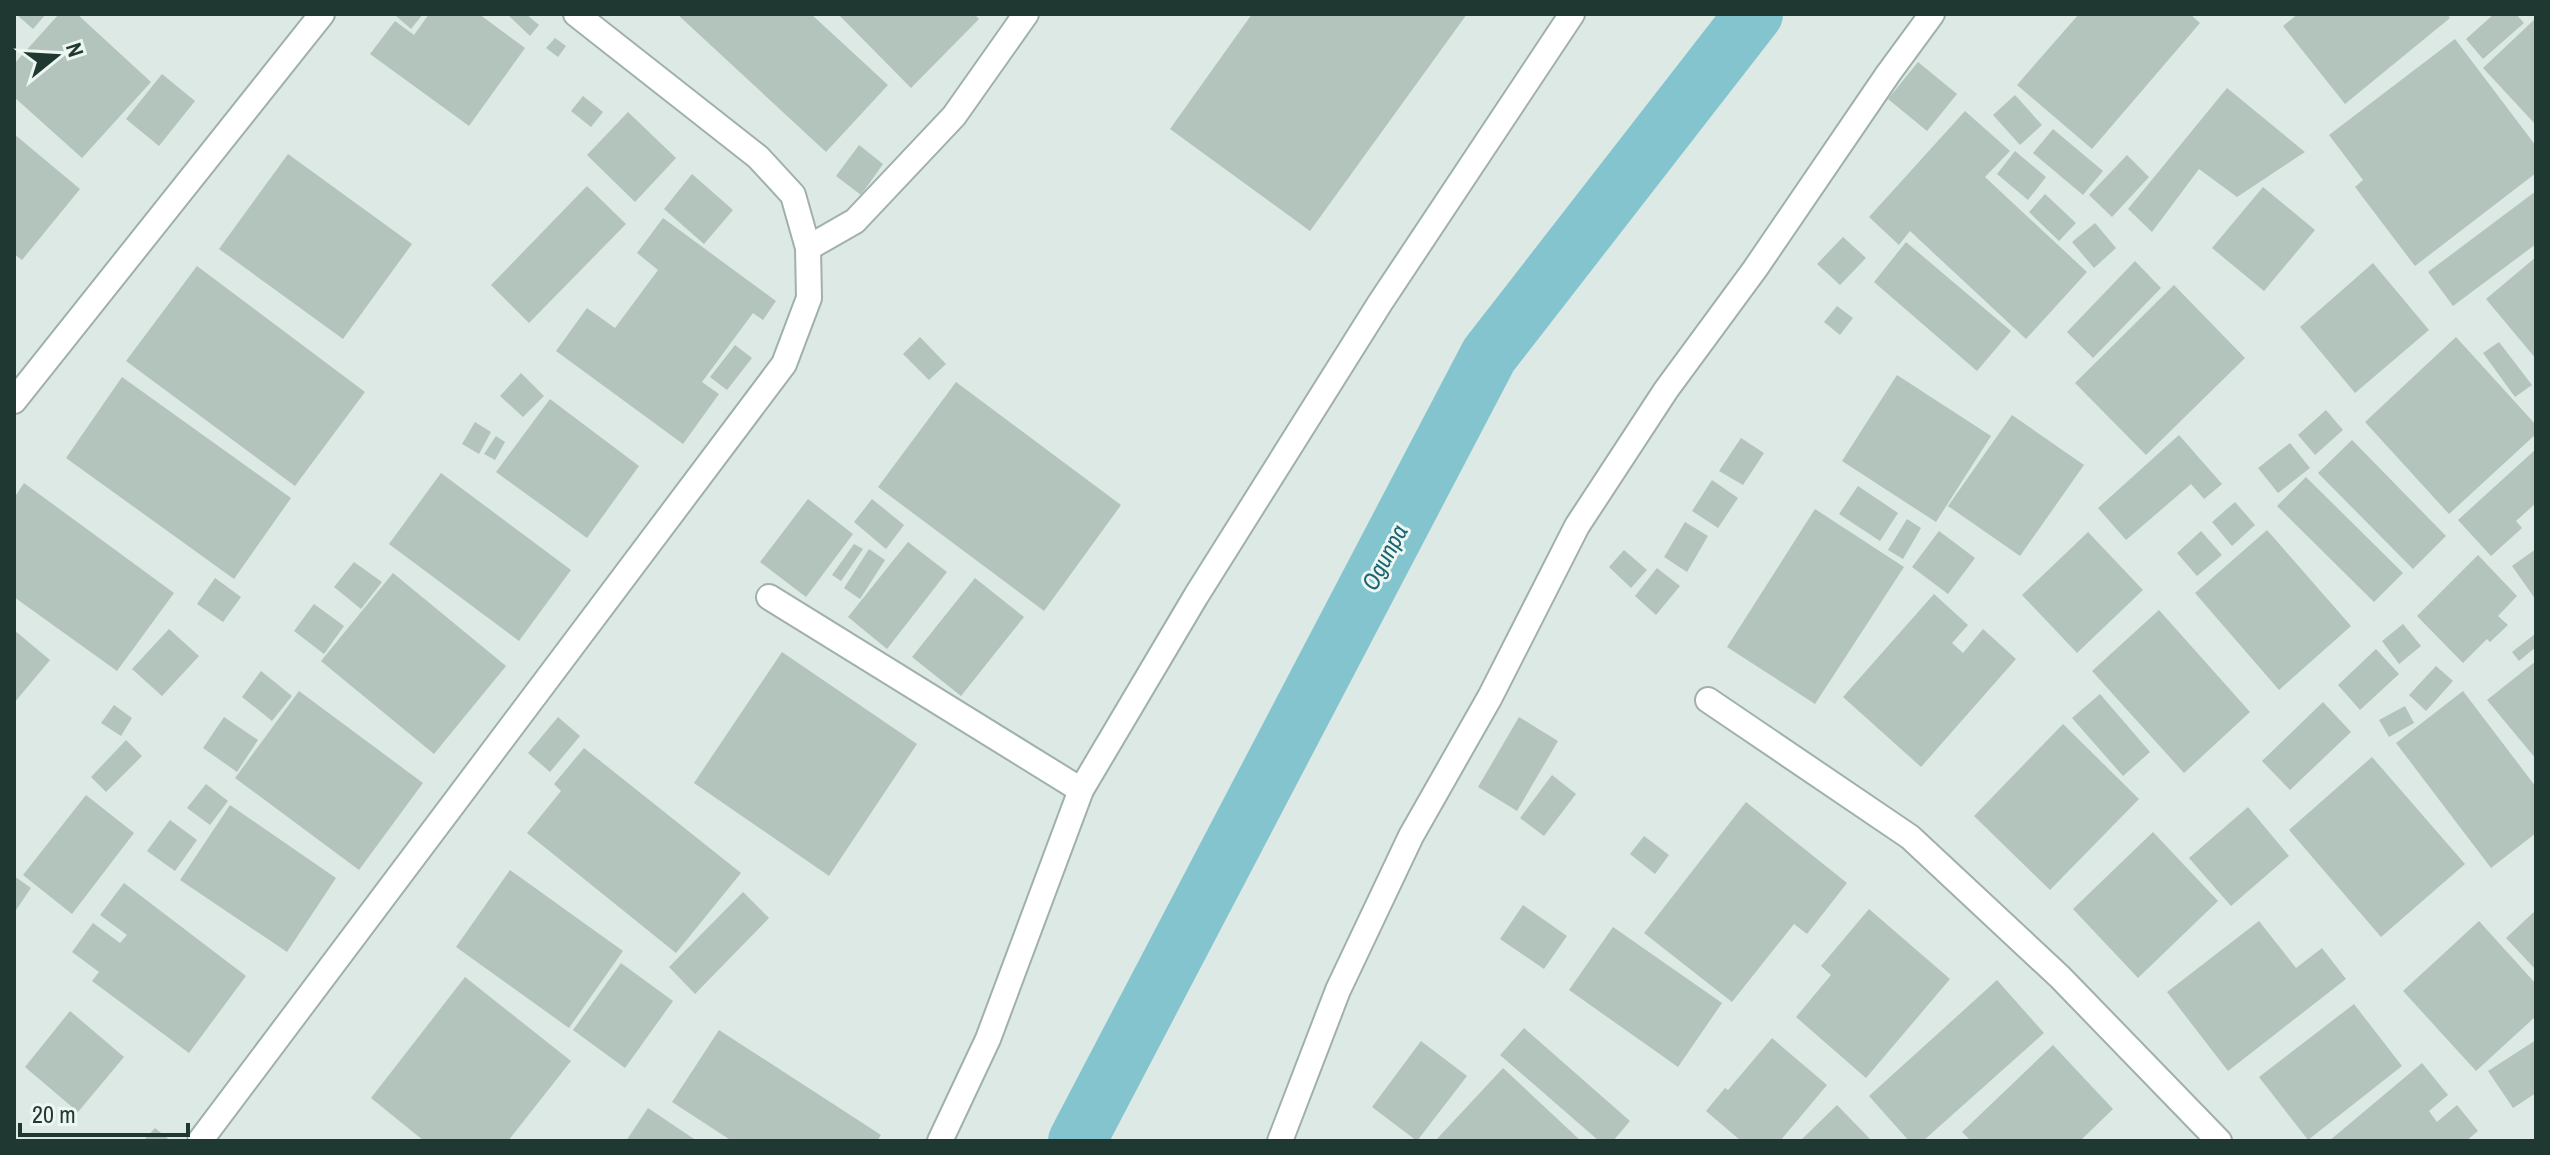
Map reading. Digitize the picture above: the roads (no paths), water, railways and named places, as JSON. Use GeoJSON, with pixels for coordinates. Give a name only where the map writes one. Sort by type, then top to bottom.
{"type":"FeatureCollection","features":[{"type":"Feature","properties":{"kind":"street"},"geometry":{"type":"LineString","coordinates":[[14,401],[322,14]]}},
{"type":"Feature","properties":{"kind":"street"},"geometry":{"type":"LineString","coordinates":[[200,1141],[784,364],[809,298],[808,248],[793,195],[758,157],[576,14]]}},
{"type":"Feature","properties":{"kind":"street"},"geometry":{"type":"LineString","coordinates":[[808,248],[855,221],[954,116],[1026,14]]}},
{"type":"Feature","properties":{"kind":"street"},"geometry":{"type":"LineString","coordinates":[[940,1141],[988,1039],[1081,790],[1196,596],[1380,303],[1572,14]]}},
{"type":"Feature","properties":{"kind":"street"},"geometry":{"type":"LineString","coordinates":[[1280,1141],[1338,990],[1411,836],[1490,697],[1577,526],[1666,390],[1755,269],[1932,14]]}},
{"type":"Feature","properties":{"kind":"street"},"geometry":{"type":"LineString","coordinates":[[769,597],[1081,790]]}},
{"type":"Feature","properties":{"kind":"street"},"geometry":{"type":"LineString","coordinates":[[1708,700],[1910,837],[2060,977],[2219,1141]]}},
{"type":"Feature","properties":{"kind":"waterway","name":"Ogunpa"},"geometry":{"type":"LineString","coordinates":[[1077,1141],[1489,355],[1754,14]]}}]}
